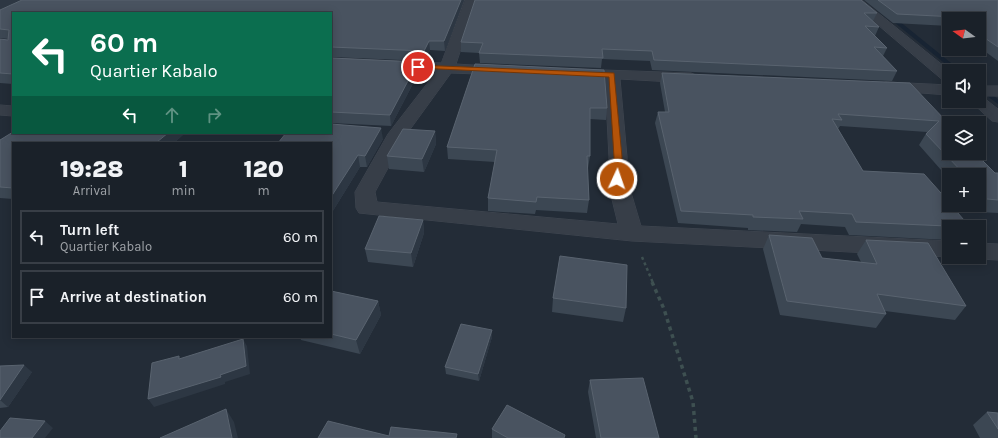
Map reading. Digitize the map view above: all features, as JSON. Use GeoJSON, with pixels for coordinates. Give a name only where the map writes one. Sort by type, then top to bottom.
{"type":"FeatureCollection","features":[{"type":"Feature","properties":{"kind":"street"},"geometry":{"type":"LineString","coordinates":[[471,0],[447,68],[390,133],[365,192],[367,208],[632,233],[942,249]]}},
{"type":"Feature","properties":{"kind":"street"},"geometry":{"type":"LineString","coordinates":[[855,0],[942,72]]}},
{"type":"Feature","properties":{"kind":"street"},"geometry":{"type":"LineString","coordinates":[[332,62],[519,71]]}},
{"type":"Feature","properties":{"kind":"street"},"geometry":{"type":"LineString","coordinates":[[558,73],[704,79]]}},
{"type":"Feature","properties":{"kind":"street"},"geometry":{"type":"LineString","coordinates":[[612,75],[618,157],[617,179],[632,233]]}},
{"type":"Feature","properties":{"kind":"street"},"geometry":{"type":"LineString","coordinates":[[870,86],[942,90]]}},
{"type":"Feature","properties":{"kind":"street"},"geometry":{"type":"LineString","coordinates":[[986,90],[998,91]]}},
{"type":"Feature","properties":{"kind":"street"},"geometry":{"type":"LineString","coordinates":[[986,107],[998,117]]}},
{"type":"Feature","properties":{"kind":"street"},"geometry":{"type":"LineString","coordinates":[[0,110],[12,111]]}},
{"type":"Feature","properties":{"kind":"street"},"geometry":{"type":"LineString","coordinates":[[986,251],[998,252]]}},
{"type":"Feature","properties":{"kind":"path"},"geometry":{"type":"LineString","coordinates":[[632,233],[664,309],[693,402],[696,438]]}},
{"type":"Feature","properties":{"kind":"building"},"geometry":{"type":"Polygon","coordinates":[[[22,0],[461,0],[444,41],[429,41],[424,51],[332,47],[332,12],[12,12],[12,74],[0,73],[0,39],[8,40],[9,30],[0,29],[0,10],[22,0]]]}},
{"type":"Feature","properties":{"kind":"building"},"geometry":{"type":"Polygon","coordinates":[[[475,0],[861,0],[877,13],[864,13],[879,27],[865,26],[887,48],[874,47],[897,71],[654,60],[652,51],[602,49],[603,58],[479,53],[483,43],[461,42],[475,0]]]}},
{"type":"Feature","properties":{"kind":"building"},"geometry":{"type":"Polygon","coordinates":[[[878,0],[998,0],[998,47],[986,39],[986,12],[942,12],[942,16],[897,14],[878,0]]]}},
{"type":"Feature","properties":{"kind":"building"},"geometry":{"type":"Polygon","coordinates":[[[332,58],[418,62],[390,115],[332,112],[332,58]]]}},
{"type":"Feature","properties":{"kind":"building"},"geometry":{"type":"Polygon","coordinates":[[[475,64],[604,70],[607,108],[590,108],[590,156],[587,156],[589,200],[537,197],[536,202],[488,198],[497,150],[447,147],[475,64]]]}},
{"type":"Feature","properties":{"kind":"building"},"geometry":{"type":"Polygon","coordinates":[[[662,73],[910,83],[942,117],[942,151],[926,134],[939,121],[838,114],[842,120],[832,119],[863,171],[924,174],[942,194],[942,212],[957,212],[964,220],[942,220],[942,226],[856,222],[852,214],[799,211],[803,219],[753,217],[753,215],[681,211],[658,112],[669,112],[662,73]]]}},
{"type":"Feature","properties":{"kind":"building"},"geometry":{"type":"Polygon","coordinates":[[[332,124],[381,128],[365,156],[358,155],[332,195],[332,142],[279,142],[285,134],[332,134],[332,124]]]}},
{"type":"Feature","properties":{"kind":"building"},"geometry":{"type":"Polygon","coordinates":[[[403,129],[435,131],[422,159],[387,156],[403,129]]]}},
{"type":"Feature","properties":{"kind":"building"},"geometry":{"type":"Polygon","coordinates":[[[12,133],[12,134],[167,134],[157,142],[12,142],[12,188],[0,187],[0,140],[12,133]]]}},
{"type":"Feature","properties":{"kind":"building"},"geometry":{"type":"Polygon","coordinates":[[[951,160],[982,160],[995,173],[998,173],[998,200],[986,198],[986,168],[958,168],[951,160]]]}},
{"type":"Feature","properties":{"kind":"building"},"geometry":{"type":"Polygon","coordinates":[[[379,216],[423,220],[411,253],[365,249],[379,216]]]}},
{"type":"Feature","properties":{"kind":"building"},"geometry":{"type":"Polygon","coordinates":[[[769,235],[812,238],[822,258],[877,264],[866,240],[928,243],[966,306],[877,294],[886,314],[787,301],[769,235]]]}},
{"type":"Feature","properties":{"kind":"building"},"geometry":{"type":"Polygon","coordinates":[[[560,256],[627,265],[626,308],[553,298],[560,256]]]}},
{"type":"Feature","properties":{"kind":"building"},"geometry":{"type":"Polygon","coordinates":[[[332,291],[378,301],[356,340],[332,334],[332,291]]]}},
{"type":"Feature","properties":{"kind":"building"},"geometry":{"type":"Polygon","coordinates":[[[461,324],[492,330],[478,374],[445,367],[461,324]]]}},
{"type":"Feature","properties":{"kind":"building"},"geometry":{"type":"Polygon","coordinates":[[[243,339],[246,366],[220,375],[221,377],[148,399],[152,363],[179,356],[179,359],[243,339]]]}},
{"type":"Feature","properties":{"kind":"building"},"geometry":{"type":"Polygon","coordinates":[[[24,365],[0,400],[0,366],[24,365]]]}},
{"type":"Feature","properties":{"kind":"building"},"geometry":{"type":"Polygon","coordinates":[[[643,378],[659,438],[601,438],[590,380],[643,378]]]}},
{"type":"Feature","properties":{"kind":"building"},"geometry":{"type":"Polygon","coordinates":[[[507,405],[565,435],[564,438],[508,438],[492,429],[507,405]]]}},
{"type":"Feature","properties":{"kind":"building"},"geometry":{"type":"Polygon","coordinates":[[[226,409],[232,438],[160,438],[226,409]]]}},
{"type":"Feature","properties":{"kind":"building"},"geometry":{"type":"Polygon","coordinates":[[[987,412],[998,413],[998,429],[987,412]]]}},
{"type":"Feature","properties":{"kind":"building"},"geometry":{"type":"Polygon","coordinates":[[[10,418],[45,421],[32,438],[0,438],[0,431],[10,418]]]}},
{"type":"Feature","properties":{"kind":"building"},"geometry":{"type":"Polygon","coordinates":[[[328,421],[389,436],[391,427],[457,434],[456,438],[318,438],[328,421]]]}},
{"type":"Feature","properties":{"kind":"waterway"},"geometry":{"type":"LineString","coordinates":[[891,17],[949,64]]}},
{"type":"Feature","properties":{"kind":"waterway"},"geometry":{"type":"LineString","coordinates":[[986,93],[998,102]]}},
{"type":"Feature","properties":{"kind":"route"},"geometry":{"type":"LineString","coordinates":[[418,67],[612,75],[618,157],[617,179]]}}]}
